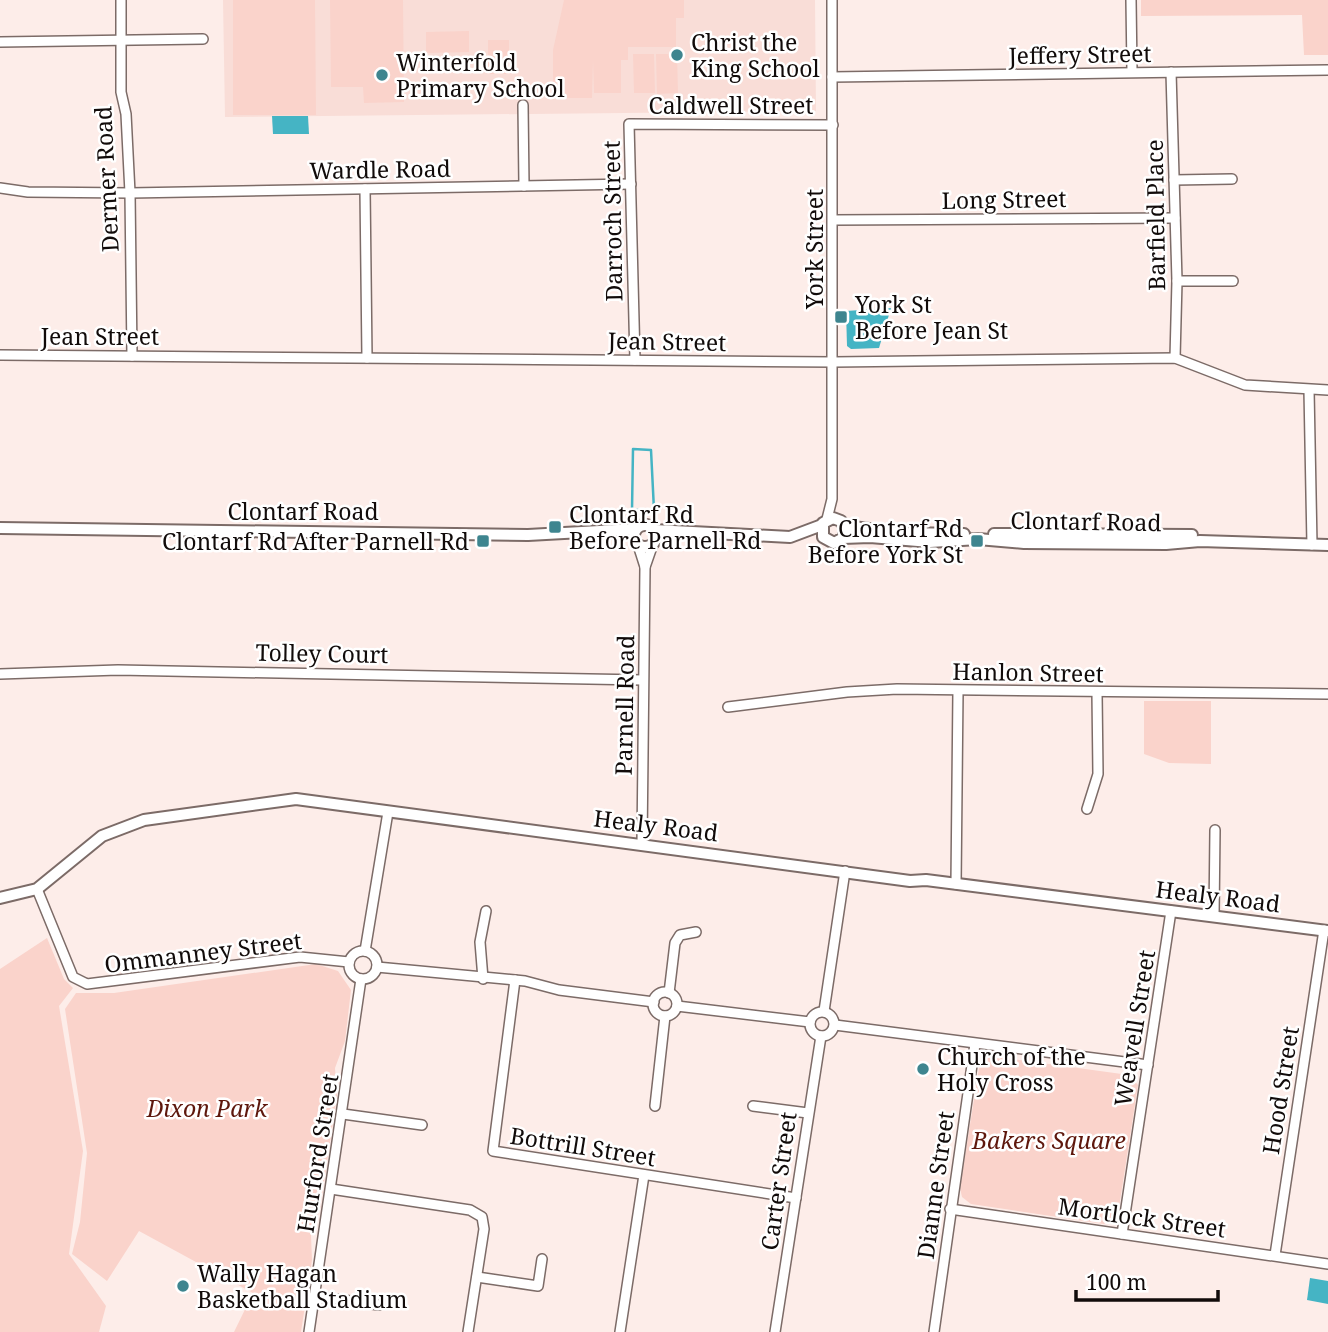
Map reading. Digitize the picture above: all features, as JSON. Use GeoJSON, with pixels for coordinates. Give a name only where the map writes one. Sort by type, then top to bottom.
{"type":"FeatureCollection","features":[{"type":"Feature","properties":{"kind":"street","name":"Dermer Road"},"geometry":{"type":"LineString","coordinates":[[121,0],[121,92],[126,114],[130,193],[132,356]]}},
{"type":"Feature","properties":{"kind":"street","name":"York Street"},"geometry":{"type":"LineString","coordinates":[[824,527],[832,499],[832,0]]}},
{"type":"Feature","properties":{"kind":"street"},"geometry":{"type":"LineString","coordinates":[[1131,0],[1132,71]]}},
{"type":"Feature","properties":{"kind":"street"},"geometry":{"type":"LineString","coordinates":[[0,42],[203,39]]}},
{"type":"Feature","properties":{"kind":"street","name":"Jeffery Street"},"geometry":{"type":"LineString","coordinates":[[832,77],[1328,70]]}},
{"type":"Feature","properties":{"kind":"street","name":"Barfield Place"},"geometry":{"type":"LineString","coordinates":[[1171,72],[1177,281],[1175,358]]}},
{"type":"Feature","properties":{"kind":"street"},"geometry":{"type":"LineString","coordinates":[[523,105],[524,186]]}},
{"type":"Feature","properties":{"kind":"street","name":"Caldwell Street"},"geometry":{"type":"LineString","coordinates":[[629,124],[833,125]]}},
{"type":"Feature","properties":{"kind":"street","name":"Darroch Street"},"geometry":{"type":"LineString","coordinates":[[629,124],[635,360]]}},
{"type":"Feature","properties":{"kind":"street"},"geometry":{"type":"LineString","coordinates":[[1174,180],[1232,179]]}},
{"type":"Feature","properties":{"kind":"street","name":"Wardle Road"},"geometry":{"type":"LineString","coordinates":[[0,188],[28,192],[130,193],[631,184]]}},
{"type":"Feature","properties":{"kind":"street"},"geometry":{"type":"LineString","coordinates":[[365,189],[367,358]]}},
{"type":"Feature","properties":{"kind":"street","name":"Long Street"},"geometry":{"type":"LineString","coordinates":[[833,220],[1175,218]]}},
{"type":"Feature","properties":{"kind":"street"},"geometry":{"type":"LineString","coordinates":[[1177,281],[1233,281]]}},
{"type":"Feature","properties":{"kind":"street","name":"Jean Street"},"geometry":{"type":"LineString","coordinates":[[0,355],[834,362],[1175,358],[1245,386],[1328,390]]}},
{"type":"Feature","properties":{"kind":"street"},"geometry":{"type":"LineString","coordinates":[[1308,390],[1311,542]]}},
{"type":"Feature","properties":{"kind":"street","name":"York Street"},"geometry":{"type":"LineString","coordinates":[[832,499],[843,523]]}},
{"type":"Feature","properties":{"kind":"street"},"geometry":{"type":"LineString","coordinates":[[843,523],[843,538]]}},
{"type":"Feature","properties":{"kind":"street","name":"Clontarf Road"},"geometry":{"type":"LineString","coordinates":[[1311,542],[1050,543],[978,538],[930,542],[843,538],[831,542],[824,527],[843,523],[934,534],[1206,535],[1328,543]]}},
{"type":"Feature","properties":{"kind":"street","name":"Clontarf Road"},"geometry":{"type":"LineString","coordinates":[[0,528],[528,535],[606,533],[646,525],[654,539],[644,547],[606,533]]}},
{"type":"Feature","properties":{"kind":"street"},"geometry":{"type":"LineString","coordinates":[[654,539],[685,534],[798,535],[824,527]]}},
{"type":"Feature","properties":{"kind":"street"},"geometry":{"type":"LineString","coordinates":[[636,529],[636,543]]}},
{"type":"Feature","properties":{"kind":"street","name":"Parnell Road"},"geometry":{"type":"LineString","coordinates":[[642,845],[645,567],[654,539]]}},
{"type":"Feature","properties":{"kind":"street","name":"Parnell Road"},"geometry":{"type":"LineString","coordinates":[[636,543],[645,567]]}},
{"type":"Feature","properties":{"kind":"street","name":"Tolley Court"},"geometry":{"type":"LineString","coordinates":[[0,674],[160,670],[643,680]]}},
{"type":"Feature","properties":{"kind":"street"},"geometry":{"type":"LineString","coordinates":[[956,884],[958,691]]}},
{"type":"Feature","properties":{"kind":"street","name":"Hanlon Street"},"geometry":{"type":"LineString","coordinates":[[728,707],[846,692],[1328,694]]}},
{"type":"Feature","properties":{"kind":"street"},"geometry":{"type":"LineString","coordinates":[[1087,809],[1098,774],[1097,693]]}},
{"type":"Feature","properties":{"kind":"street","name":"Healy Road"},"geometry":{"type":"LineString","coordinates":[[0,898],[37,889],[102,836],[144,820],[296,799],[845,871],[1326,930]]}},
{"type":"Feature","properties":{"kind":"street"},"geometry":{"type":"LineString","coordinates":[[365,951],[387,812]]}},
{"type":"Feature","properties":{"kind":"street"},"geometry":{"type":"LineString","coordinates":[[1214,916],[1215,830]]}},
{"type":"Feature","properties":{"kind":"street"},"geometry":{"type":"LineString","coordinates":[[824,1011],[845,871]]}},
{"type":"Feature","properties":{"kind":"street","name":"Ommanney Street"},"geometry":{"type":"LineString","coordinates":[[37,889],[73,977],[87,984],[300,957],[349,962]]}},
{"type":"Feature","properties":{"kind":"street"},"geometry":{"type":"LineString","coordinates":[[483,979],[480,942],[486,911]]}},
{"type":"Feature","properties":{"kind":"street","name":"Weavell Street"},"geometry":{"type":"LineString","coordinates":[[1122,1234],[1171,911]]}},
{"type":"Feature","properties":{"kind":"street","name":"Hood Street"},"geometry":{"type":"LineString","coordinates":[[1275,1255],[1326,930]]}},
{"type":"Feature","properties":{"kind":"street"},"geometry":{"type":"LineString","coordinates":[[669,993],[675,943],[680,936],[696,932]]}},
{"type":"Feature","properties":{"kind":"street"},"geometry":{"type":"LineString","coordinates":[[365,951],[376,960],[377,967],[368,978],[361,979],[354,976],[349,962],[358,952],[365,951]]}},
{"type":"Feature","properties":{"kind":"street"},"geometry":{"type":"LineString","coordinates":[[377,967],[515,980],[559,990],[653,1002]]}},
{"type":"Feature","properties":{"kind":"street","name":"Hurford Street"},"geometry":{"type":"LineString","coordinates":[[309,1332],[361,979]]}},
{"type":"Feature","properties":{"kind":"street","name":"Bottrill Street"},"geometry":{"type":"LineString","coordinates":[[515,980],[493,1151],[796,1198]]}},
{"type":"Feature","properties":{"kind":"street"},"geometry":{"type":"LineString","coordinates":[[653,1002],[662,992],[669,993],[677,1000],[675,1011],[665,1016]]}},
{"type":"Feature","properties":{"kind":"street"},"geometry":{"type":"LineString","coordinates":[[653,1002],[654,1009],[665,1016]]}},
{"type":"Feature","properties":{"kind":"street"},"geometry":{"type":"LineString","coordinates":[[677,1006],[810,1022]]}},
{"type":"Feature","properties":{"kind":"street"},"geometry":{"type":"LineString","coordinates":[[824,1011],[815,1014],[810,1022],[812,1031],[821,1036],[830,1033],[835,1025]]}},
{"type":"Feature","properties":{"kind":"street"},"geometry":{"type":"LineString","coordinates":[[824,1011],[832,1016],[835,1025]]}},
{"type":"Feature","properties":{"kind":"street"},"geometry":{"type":"LineString","coordinates":[[655,1106],[665,1016]]}},
{"type":"Feature","properties":{"kind":"street"},"geometry":{"type":"LineString","coordinates":[[835,1025],[1148,1065]]}},
{"type":"Feature","properties":{"kind":"street","name":"Carter Street"},"geometry":{"type":"LineString","coordinates":[[775,1332],[821,1036]]}},
{"type":"Feature","properties":{"kind":"street","name":"Dianne Street"},"geometry":{"type":"LineString","coordinates":[[934,1332],[975,1044]]}},
{"type":"Feature","properties":{"kind":"street"},"geometry":{"type":"LineString","coordinates":[[753,1106],[808,1113]]}},
{"type":"Feature","properties":{"kind":"street"},"geometry":{"type":"LineString","coordinates":[[343,1114],[422,1125]]}},
{"type":"Feature","properties":{"kind":"street"},"geometry":{"type":"LineString","coordinates":[[620,1332],[644,1175]]}},
{"type":"Feature","properties":{"kind":"street"},"geometry":{"type":"LineString","coordinates":[[331,1189],[470,1210],[482,1217],[484,1230],[468,1332]]}},
{"type":"Feature","properties":{"kind":"street","name":"Mortlock Street"},"geometry":{"type":"LineString","coordinates":[[950,1209],[1328,1264]]}},
{"type":"Feature","properties":{"kind":"street"},"geometry":{"type":"LineString","coordinates":[[477,1277],[538,1286],[542,1259]]}},
{"type":"Feature","properties":{"kind":"street"},"geometry":{"type":"LineString","coordinates":[[314,1296],[379,1305]]}},
{"type":"Feature","properties":{"kind":"shaded area"},"geometry":{"type":"Polygon","coordinates":[[[223,0],[815,0],[816,111],[225,117],[223,0]]]}},
{"type":"Feature","properties":{"kind":"green space"},"geometry":{"type":"Polygon","coordinates":[[[233,0],[315,0],[316,115],[233,115],[233,0]]]}},
{"type":"Feature","properties":{"kind":"green space"},"geometry":{"type":"Polygon","coordinates":[[[330,0],[403,0],[404,102],[364,103],[363,87],[331,87],[330,0]]]}},
{"type":"Feature","properties":{"kind":"green space"},"geometry":{"type":"Polygon","coordinates":[[[564,0],[684,0],[684,18],[676,18],[676,47],[628,47],[628,60],[621,60],[621,93],[594,93],[593,60],[592,98],[553,98],[553,50],[564,0]]]}},
{"type":"Feature","properties":{"kind":"green space"},"geometry":{"type":"Polygon","coordinates":[[[1141,0],[1328,0],[1328,55],[1304,55],[1302,15],[1141,16],[1141,0]]]}},
{"type":"Feature","properties":{"kind":"green space"},"geometry":{"type":"Polygon","coordinates":[[[469,31],[469,52],[426,53],[426,32],[469,31]]]}},
{"type":"Feature","properties":{"kind":"green space"},"geometry":{"type":"Polygon","coordinates":[[[488,40],[509,40],[509,74],[488,74],[488,40]]]}},
{"type":"Feature","properties":{"kind":"green space"},"geometry":{"type":"Polygon","coordinates":[[[633,54],[654,54],[655,93],[634,93],[633,54]]]}},
{"type":"Feature","properties":{"kind":"green space"},"geometry":{"type":"Polygon","coordinates":[[[656,54],[677,54],[678,93],[657,94],[656,54]]]}},
{"type":"Feature","properties":{"kind":"green space"},"geometry":{"type":"Polygon","coordinates":[[[1144,701],[1211,701],[1211,764],[1169,763],[1144,754],[1144,701]]]}},
{"type":"Feature","properties":{"kind":"green space"},"geometry":{"type":"Polygon","coordinates":[[[47,938],[64,979],[73,988],[59,1006],[83,1151],[69,1254],[106,1306],[99,1332],[0,1332],[0,969],[47,938]]]}},
{"type":"Feature","properties":{"kind":"green space","name":"Dixon Park"},"geometry":{"type":"Polygon","coordinates":[[[316,964],[338,971],[351,990],[345,1041],[335,1068],[337,1096],[320,1209],[311,1235],[312,1260],[301,1332],[234,1332],[253,1293],[139,1231],[107,1281],[72,1254],[80,1222],[87,1153],[65,1009],[76,993],[114,993],[316,964]]]}},
{"type":"Feature","properties":{"kind":"green space","name":"Bakers Square"},"geometry":{"type":"Polygon","coordinates":[[[991,1056],[1129,1075],[1138,1085],[1118,1214],[1104,1224],[971,1204],[962,1197],[960,1188],[979,1068],[982,1061],[991,1056]]]}},
{"type":"Feature","properties":{"kind":"water"},"geometry":{"type":"Polygon","coordinates":[[[272,116],[308,116],[309,134],[273,134],[272,116]]]}},
{"type":"Feature","properties":{"kind":"water"},"geometry":{"type":"Polygon","coordinates":[[[891,308],[879,348],[851,349],[847,346],[846,311],[891,308]]]}},
{"type":"Feature","properties":{"kind":"water"},"geometry":{"type":"Polygon","coordinates":[[[1310,1278],[1328,1281],[1328,1304],[1307,1300],[1310,1278]]]}},
{"type":"Feature","properties":{"kind":"waterway"},"geometry":{"type":"LineString","coordinates":[[633,449],[651,450],[654,510],[632,510],[633,449]]}},
{"type":"Feature","properties":{"kind":"place","name":"Christ the King School"},"geometry":{"type":"Point","coordinates":[677,55]}},
{"type":"Feature","properties":{"kind":"place","name":"Winterfold Primary School"},"geometry":{"type":"Point","coordinates":[382,75]}},
{"type":"Feature","properties":{"kind":"place","name":"York St Before Jean St"},"geometry":{"type":"Point","coordinates":[841,317]}},
{"type":"Feature","properties":{"kind":"place","name":"Clontarf Rd Before Parnell Rd"},"geometry":{"type":"Point","coordinates":[555,527]}},
{"type":"Feature","properties":{"kind":"place","name":"Clontarf Rd After Parnell Rd"},"geometry":{"type":"Point","coordinates":[483,541]}},
{"type":"Feature","properties":{"kind":"place","name":"Clontarf Rd Before York St"},"geometry":{"type":"Point","coordinates":[977,541]}},
{"type":"Feature","properties":{"kind":"place","name":"Church of the Holy Cross"},"geometry":{"type":"Point","coordinates":[923,1069]}},
{"type":"Feature","properties":{"kind":"place","name":"Wally Hagan Basketball Stadium"},"geometry":{"type":"Point","coordinates":[183,1286]}}]}
